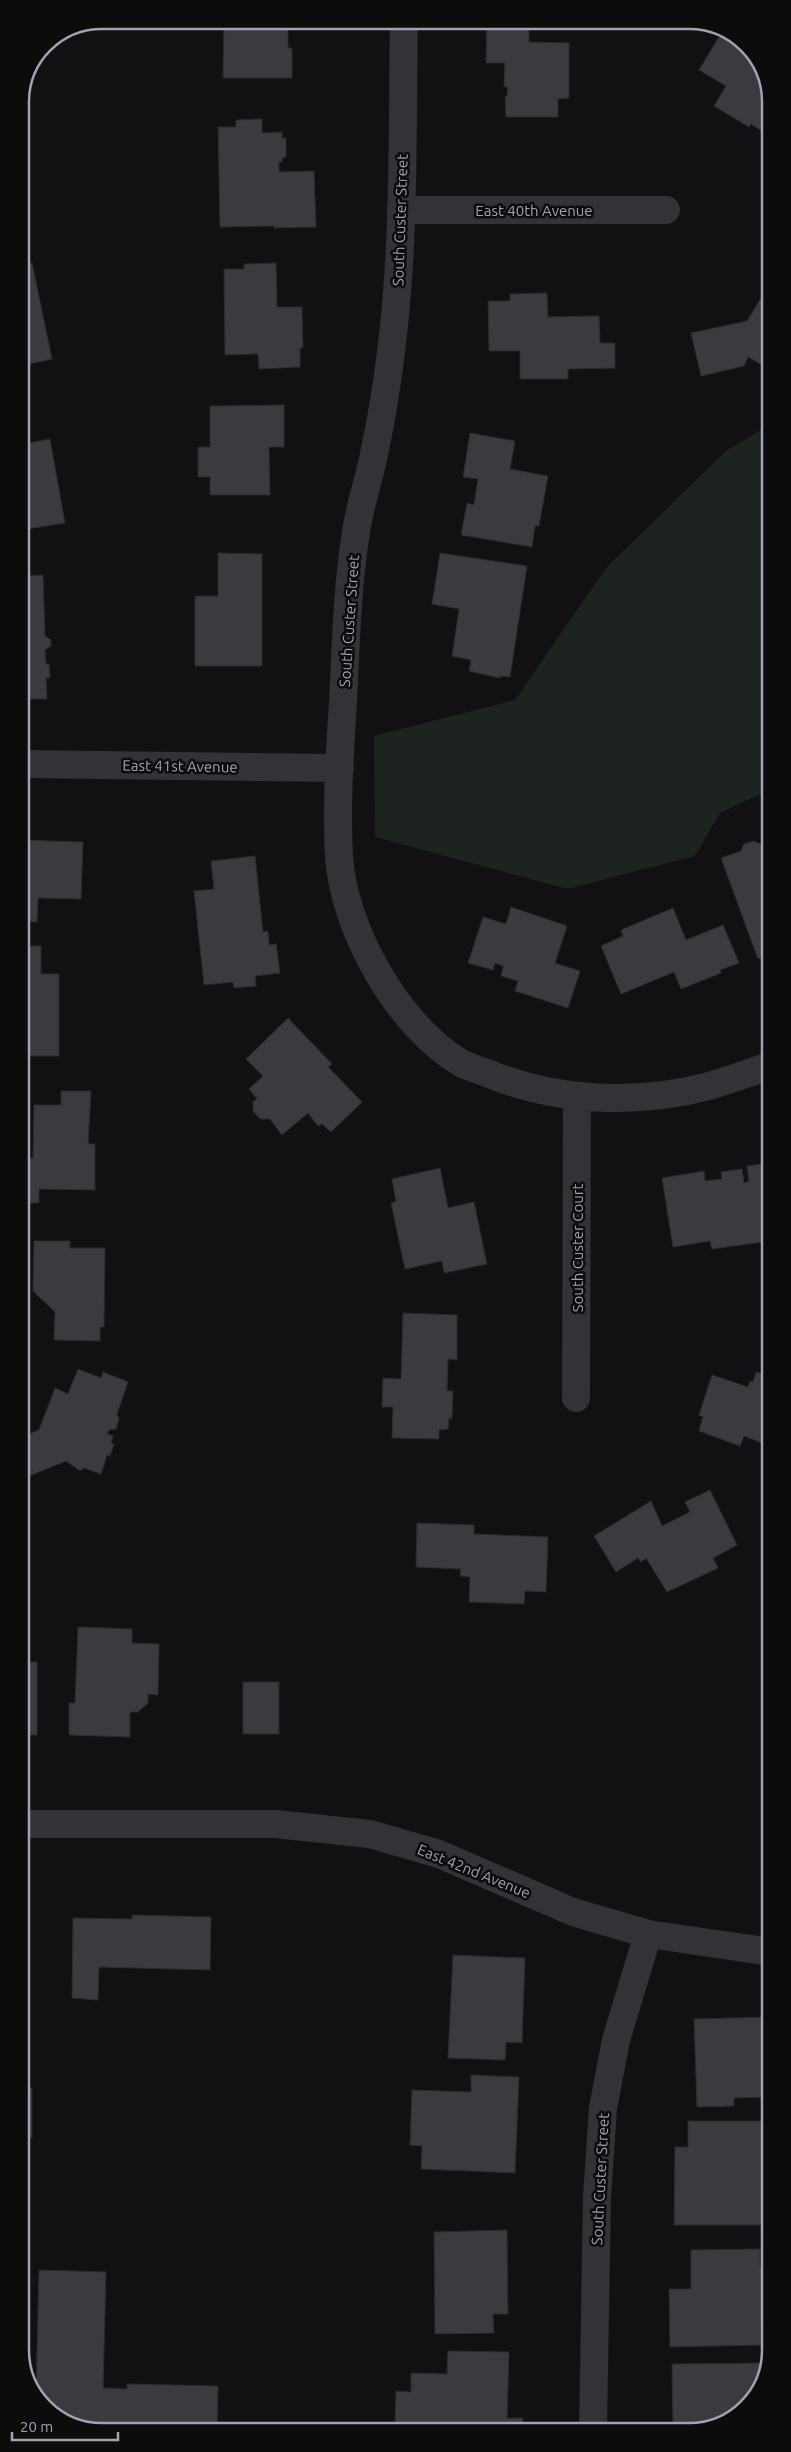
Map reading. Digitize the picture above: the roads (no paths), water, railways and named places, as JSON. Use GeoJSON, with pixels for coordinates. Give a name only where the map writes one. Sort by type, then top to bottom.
{"type":"FeatureCollection","features":[{"type":"Feature","properties":{"kind":"street","name":"South Custer Street"},"geometry":{"type":"LineString","coordinates":[[404,29],[402,210],[397,306],[389,370],[376,447],[356,530],[348,598],[340,768],[339,857],[343,884],[362,943],[390,991],[420,1030],[461,1063],[513,1084],[577,1098],[660,1094],[706,1086],[762,1068]]}},
{"type":"Feature","properties":{"kind":"street","name":"East 40th Avenue"},"geometry":{"type":"LineString","coordinates":[[402,210],[666,210]]}},
{"type":"Feature","properties":{"kind":"street","name":"East 41st Avenue"},"geometry":{"type":"LineString","coordinates":[[29,764],[340,768]]}},
{"type":"Feature","properties":{"kind":"street","name":"South Custer Court"},"geometry":{"type":"LineString","coordinates":[[576,1398],[577,1098]]}},
{"type":"Feature","properties":{"kind":"street","name":"East 42nd Avenue"},"geometry":{"type":"LineString","coordinates":[[29,1824],[275,1824],[370,1834],[439,1854],[573,1912],[648,1934],[762,1951]]}},
{"type":"Feature","properties":{"kind":"street","name":"South Custer Street"},"geometry":{"type":"LineString","coordinates":[[593,2423],[597,2196],[603,2108],[616,2040],[648,1934]]}}]}
